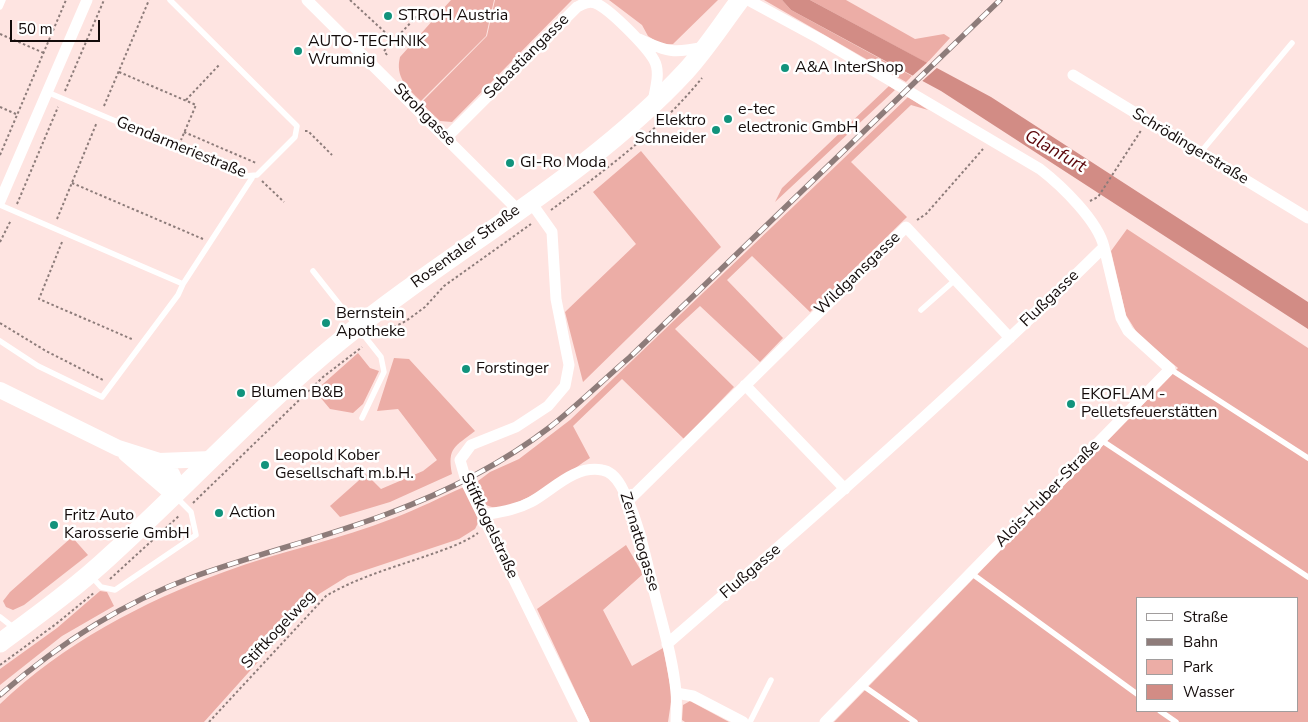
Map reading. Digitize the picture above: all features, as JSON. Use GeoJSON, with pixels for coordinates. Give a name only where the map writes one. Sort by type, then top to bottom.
{"type":"FeatureCollection","features":[{"type":"Feature","properties":{"kind":"main road","name":"Rosentaler Straße"},"geometry":{"type":"LineString","coordinates":[[0,643],[95,580],[110,556],[180,502],[212,459],[291,384],[364,333],[524,205],[617,136],[653,104],[706,47],[740,0]]}},
{"type":"Feature","properties":{"kind":"main road"},"geometry":{"type":"LineString","coordinates":[[0,390],[118,448],[159,461],[212,459]]}},
{"type":"Feature","properties":{"kind":"main road"},"geometry":{"type":"LineString","coordinates":[[118,448],[180,502]]}},
{"type":"Feature","properties":{"kind":"main road"},"geometry":{"type":"LineString","coordinates":[[159,461],[172,474],[180,502]]}},
{"type":"Feature","properties":{"kind":"street","name":"Strohgasse"},"geometry":{"type":"LineString","coordinates":[[307,0],[446,138],[524,205]]}},
{"type":"Feature","properties":{"kind":"street"},"geometry":{"type":"LineString","coordinates":[[748,0],[992,140],[1052,178],[1068,194],[1102,237],[1121,318],[1128,331],[1170,369]]}},
{"type":"Feature","properties":{"kind":"street"},"geometry":{"type":"LineString","coordinates":[[0,203],[85,1]]}},
{"type":"Feature","properties":{"kind":"street","name":"Sebastiangasse"},"geometry":{"type":"LineString","coordinates":[[446,138],[577,7],[586,2],[594,3],[603,8],[636,38],[654,60],[658,72],[653,104]]}},
{"type":"Feature","properties":{"kind":"street","name":"Sebastiangasse"},"geometry":{"type":"LineString","coordinates":[[636,38],[663,50],[678,53],[706,47]]}},
{"type":"Feature","properties":{"kind":"street","name":"Schrödingerstraße"},"geometry":{"type":"LineString","coordinates":[[1073,75],[1308,218]]}},
{"type":"Feature","properties":{"kind":"street","name":"Stiftkogelstraße"},"geometry":{"type":"LineString","coordinates":[[524,205],[541,217],[552,232],[556,299],[568,359],[565,386],[548,406],[516,427],[471,445],[463,453],[460,460],[461,468],[584,722]]}},
{"type":"Feature","properties":{"kind":"street","name":"Wildgansgasse"},"geometry":{"type":"LineString","coordinates":[[627,502],[906,227],[1010,338]]}},
{"type":"Feature","properties":{"kind":"street","name":"Flußgasse"},"geometry":{"type":"LineString","coordinates":[[667,644],[845,489],[1010,338],[1104,247]]}},
{"type":"Feature","properties":{"kind":"street","name":"Alois-Huber-Straße"},"geometry":{"type":"LineString","coordinates":[[825,722],[1170,369]]}},
{"type":"Feature","properties":{"kind":"street"},"geometry":{"type":"LineString","coordinates":[[744,385],[845,489]]}},
{"type":"Feature","properties":{"kind":"street","name":"Zernattogasse"},"geometry":{"type":"LineString","coordinates":[[486,520],[522,506],[574,474],[601,469],[610,472],[621,486],[637,528],[667,644],[676,693],[676,722]]}},
{"type":"Feature","properties":{"kind":"street"},"geometry":{"type":"LineString","coordinates":[[676,693],[693,696],[743,722]]}},
{"type":"Feature","properties":{"kind":"lane"},"geometry":{"type":"LineString","coordinates":[[170,0],[297,126],[298,132]]}},
{"type":"Feature","properties":{"kind":"lane"},"geometry":{"type":"LineString","coordinates":[[1200,153],[1292,43]]}},
{"type":"Feature","properties":{"kind":"lane","name":"Gendarmeriestraße"},"geometry":{"type":"LineString","coordinates":[[47,92],[178,148],[254,176],[298,132]]}},
{"type":"Feature","properties":{"kind":"lane"},"geometry":{"type":"LineString","coordinates":[[0,341],[38,366],[102,397],[178,295],[183,284],[254,176]]}},
{"type":"Feature","properties":{"kind":"lane"},"geometry":{"type":"LineString","coordinates":[[0,203],[14,211],[183,284]]}},
{"type":"Feature","properties":{"kind":"lane"},"geometry":{"type":"LineString","coordinates":[[313,271],[364,333],[381,357],[384,372],[362,418]]}},
{"type":"Feature","properties":{"kind":"lane"},"geometry":{"type":"LineString","coordinates":[[922,310],[955,280]]}},
{"type":"Feature","properties":{"kind":"lane"},"geometry":{"type":"LineString","coordinates":[[1170,369],[1308,458]]}},
{"type":"Feature","properties":{"kind":"lane"},"geometry":{"type":"LineString","coordinates":[[1101,440],[1308,577]]}},
{"type":"Feature","properties":{"kind":"lane"},"geometry":{"type":"LineString","coordinates":[[95,580],[115,590],[196,535],[191,512],[180,502]]}},
{"type":"Feature","properties":{"kind":"lane"},"geometry":{"type":"LineString","coordinates":[[971,573],[1136,693]]}},
{"type":"Feature","properties":{"kind":"lane"},"geometry":{"type":"LineString","coordinates":[[0,617],[16,631]]}},
{"type":"Feature","properties":{"kind":"lane"},"geometry":{"type":"LineString","coordinates":[[750,722],[771,680]]}},
{"type":"Feature","properties":{"kind":"lane"},"geometry":{"type":"LineString","coordinates":[[862,685],[915,722]]}},
{"type":"Feature","properties":{"kind":"lane"},"geometry":{"type":"LineString","coordinates":[[1161,712],[1176,722]]}},
{"type":"Feature","properties":{"kind":"path"},"geometry":{"type":"LineString","coordinates":[[0,154],[66,0]]}},
{"type":"Feature","properties":{"kind":"path"},"geometry":{"type":"LineString","coordinates":[[0,242],[104,0]]}},
{"type":"Feature","properties":{"kind":"path"},"geometry":{"type":"LineString","coordinates":[[53,228],[149,0]]}},
{"type":"Feature","properties":{"kind":"path"},"geometry":{"type":"LineString","coordinates":[[350,0],[388,35],[386,37],[392,43]]}},
{"type":"Feature","properties":{"kind":"path"},"geometry":{"type":"LineString","coordinates":[[388,55],[384,51],[416,16],[420,20]]}},
{"type":"Feature","properties":{"kind":"path"},"geometry":{"type":"LineString","coordinates":[[0,34],[44,53]]}},
{"type":"Feature","properties":{"kind":"path"},"geometry":{"type":"LineString","coordinates":[[186,100],[227,57]]}},
{"type":"Feature","properties":{"kind":"path"},"geometry":{"type":"LineString","coordinates":[[119,72],[196,105],[178,148]]}},
{"type":"Feature","properties":{"kind":"path"},"geometry":{"type":"LineString","coordinates":[[0,665],[56,624],[95,580],[180,502],[323,377],[364,333],[406,321],[425,307],[444,286],[594,179],[651,131],[702,78]]}},
{"type":"Feature","properties":{"kind":"path"},"geometry":{"type":"LineString","coordinates":[[0,107],[17,115]]}},
{"type":"Feature","properties":{"kind":"path"},"geometry":{"type":"LineString","coordinates":[[1098,197],[1148,121]]}},
{"type":"Feature","properties":{"kind":"path"},"geometry":{"type":"LineString","coordinates":[[298,132],[308,131],[332,155]]}},
{"type":"Feature","properties":{"kind":"path"},"geometry":{"type":"LineString","coordinates":[[184,132],[265,167]]}},
{"type":"Feature","properties":{"kind":"path"},"geometry":{"type":"LineString","coordinates":[[906,227],[926,214],[992,140]]}},
{"type":"Feature","properties":{"kind":"path"},"geometry":{"type":"LineString","coordinates":[[254,176],[284,202]]}},
{"type":"Feature","properties":{"kind":"path"},"geometry":{"type":"LineString","coordinates":[[72,183],[210,242]]}},
{"type":"Feature","properties":{"kind":"path"},"geometry":{"type":"LineString","coordinates":[[65,233],[39,299],[142,344]]}},
{"type":"Feature","properties":{"kind":"path"},"geometry":{"type":"LineString","coordinates":[[0,323],[46,352],[111,385]]}},
{"type":"Feature","properties":{"kind":"path","name":"Stiftkogelweg"},"geometry":{"type":"LineString","coordinates":[[209,722],[326,596],[349,583],[470,539],[486,520]]}},
{"type":"Feature","properties":{"kind":"green space"},"geometry":{"type":"Polygon","coordinates":[[[451,0],[494,0],[486,36],[421,101],[403,82],[399,70],[400,57],[451,0]]]}},
{"type":"Feature","properties":{"kind":"green space"},"geometry":{"type":"Polygon","coordinates":[[[495,0],[572,0],[452,122],[440,121],[421,103],[487,36],[495,0]]]}},
{"type":"Feature","properties":{"kind":"green space"},"geometry":{"type":"Polygon","coordinates":[[[609,0],[718,0],[673,44],[662,45],[648,36],[642,25],[609,0]]]}},
{"type":"Feature","properties":{"kind":"green space"},"geometry":{"type":"Polygon","coordinates":[[[764,0],[782,0],[791,10],[912,76],[906,82],[764,0]]]}},
{"type":"Feature","properties":{"kind":"green space"},"geometry":{"type":"Polygon","coordinates":[[[810,0],[846,0],[915,39],[944,34],[950,38],[927,63],[810,0]]]}},
{"type":"Feature","properties":{"kind":"green space"},"geometry":{"type":"Polygon","coordinates":[[[889,86],[895,90],[775,202],[782,188],[889,86]]]}},
{"type":"Feature","properties":{"kind":"green space"},"geometry":{"type":"Polygon","coordinates":[[[908,97],[928,110],[911,105],[851,162],[907,217],[810,312],[752,256],[727,280],[783,338],[760,362],[700,306],[675,329],[734,387],[684,439],[622,379],[573,426],[590,458],[538,492],[508,506],[495,507],[483,502],[474,484],[490,472],[519,459],[570,420],[908,97]]]}},
{"type":"Feature","properties":{"kind":"green space"},"geometry":{"type":"Polygon","coordinates":[[[641,151],[721,247],[583,382],[565,312],[636,244],[593,192],[641,151]]]}},
{"type":"Feature","properties":{"kind":"green space"},"geometry":{"type":"Polygon","coordinates":[[[1127,229],[1308,348],[1308,722],[834,722],[1178,368],[1139,336],[1126,315],[1111,251],[1127,229]]]}},
{"type":"Feature","properties":{"kind":"green space"},"geometry":{"type":"Polygon","coordinates":[[[358,353],[370,368],[379,371],[363,404],[353,413],[330,409],[315,391],[358,353]]]}},
{"type":"Feature","properties":{"kind":"green space"},"geometry":{"type":"Polygon","coordinates":[[[394,358],[409,359],[475,431],[454,448],[451,458],[452,474],[390,502],[340,517],[330,506],[366,474],[381,489],[423,471],[437,460],[398,409],[377,411],[394,358]]]}},
{"type":"Feature","properties":{"kind":"green space"},"geometry":{"type":"Polygon","coordinates":[[[464,487],[480,519],[475,529],[459,539],[348,576],[319,594],[204,722],[0,722],[0,704],[24,682],[77,644],[134,611],[224,572],[373,526],[412,511],[464,487]]]}},
{"type":"Feature","properties":{"kind":"green space"},"geometry":{"type":"Polygon","coordinates":[[[72,537],[88,555],[24,605],[13,610],[6,607],[3,601],[10,592],[72,537]]]}},
{"type":"Feature","properties":{"kind":"green space"},"geometry":{"type":"Polygon","coordinates":[[[626,545],[643,574],[603,610],[632,666],[663,648],[672,695],[668,722],[590,722],[537,609],[626,545]]]}},
{"type":"Feature","properties":{"kind":"green space"},"geometry":{"type":"Polygon","coordinates":[[[100,591],[107,592],[114,606],[62,636],[0,685],[0,669],[57,628],[100,591]]]}},
{"type":"Feature","properties":{"kind":"green space"},"geometry":{"type":"Polygon","coordinates":[[[690,701],[729,722],[685,722],[682,720],[683,705],[690,701]]]}},
{"type":"Feature","properties":{"kind":"water","name":"Glanfurt"},"geometry":{"type":"Polygon","coordinates":[[[782,0],[810,0],[991,97],[1308,302],[1308,329],[941,91],[791,10],[782,0]]]}},
{"type":"Feature","properties":{"kind":"pier"},"geometry":{"type":"Polygon","coordinates":[[[929,61],[939,66],[920,83],[910,78],[929,61]]]}},
{"type":"Feature","properties":{"kind":"railway"},"geometry":{"type":"LineString","coordinates":[[0,695],[67,643],[115,613],[141,600],[193,577],[363,523],[430,497],[492,465],[532,440],[571,410],[630,357],[1000,0]]}},
{"type":"Feature","properties":{"kind":"place","name":"STROH Austria"},"geometry":{"type":"Point","coordinates":[388,16]}},
{"type":"Feature","properties":{"kind":"place","name":"AUTO-TECHNIK Wrumnig"},"geometry":{"type":"Point","coordinates":[298,51]}},
{"type":"Feature","properties":{"kind":"place","name":"A&A InterShop"},"geometry":{"type":"Point","coordinates":[785,68]}},
{"type":"Feature","properties":{"kind":"place","name":"e-tec electronic GmbH"},"geometry":{"type":"Point","coordinates":[728,119]}},
{"type":"Feature","properties":{"kind":"place","name":"Elektro Schneider"},"geometry":{"type":"Point","coordinates":[716,130]}},
{"type":"Feature","properties":{"kind":"place","name":"GI-Ro Moda"},"geometry":{"type":"Point","coordinates":[510,163]}},
{"type":"Feature","properties":{"kind":"place","name":"Bernstein Apotheke"},"geometry":{"type":"Point","coordinates":[326,323]}},
{"type":"Feature","properties":{"kind":"place","name":"Forstinger"},"geometry":{"type":"Point","coordinates":[466,369]}},
{"type":"Feature","properties":{"kind":"place","name":"Blumen B&B"},"geometry":{"type":"Point","coordinates":[241,393]}},
{"type":"Feature","properties":{"kind":"place","name":"EKOFLAM - Pelletsfeuerstätten"},"geometry":{"type":"Point","coordinates":[1071,404]}},
{"type":"Feature","properties":{"kind":"place","name":"Leopold Kober Gesellschaft m.b.H."},"geometry":{"type":"Point","coordinates":[265,465]}},
{"type":"Feature","properties":{"kind":"place","name":"Action"},"geometry":{"type":"Point","coordinates":[219,513]}},
{"type":"Feature","properties":{"kind":"place","name":"Fritz Auto Karosserie GmbH"},"geometry":{"type":"Point","coordinates":[54,525]}}]}
